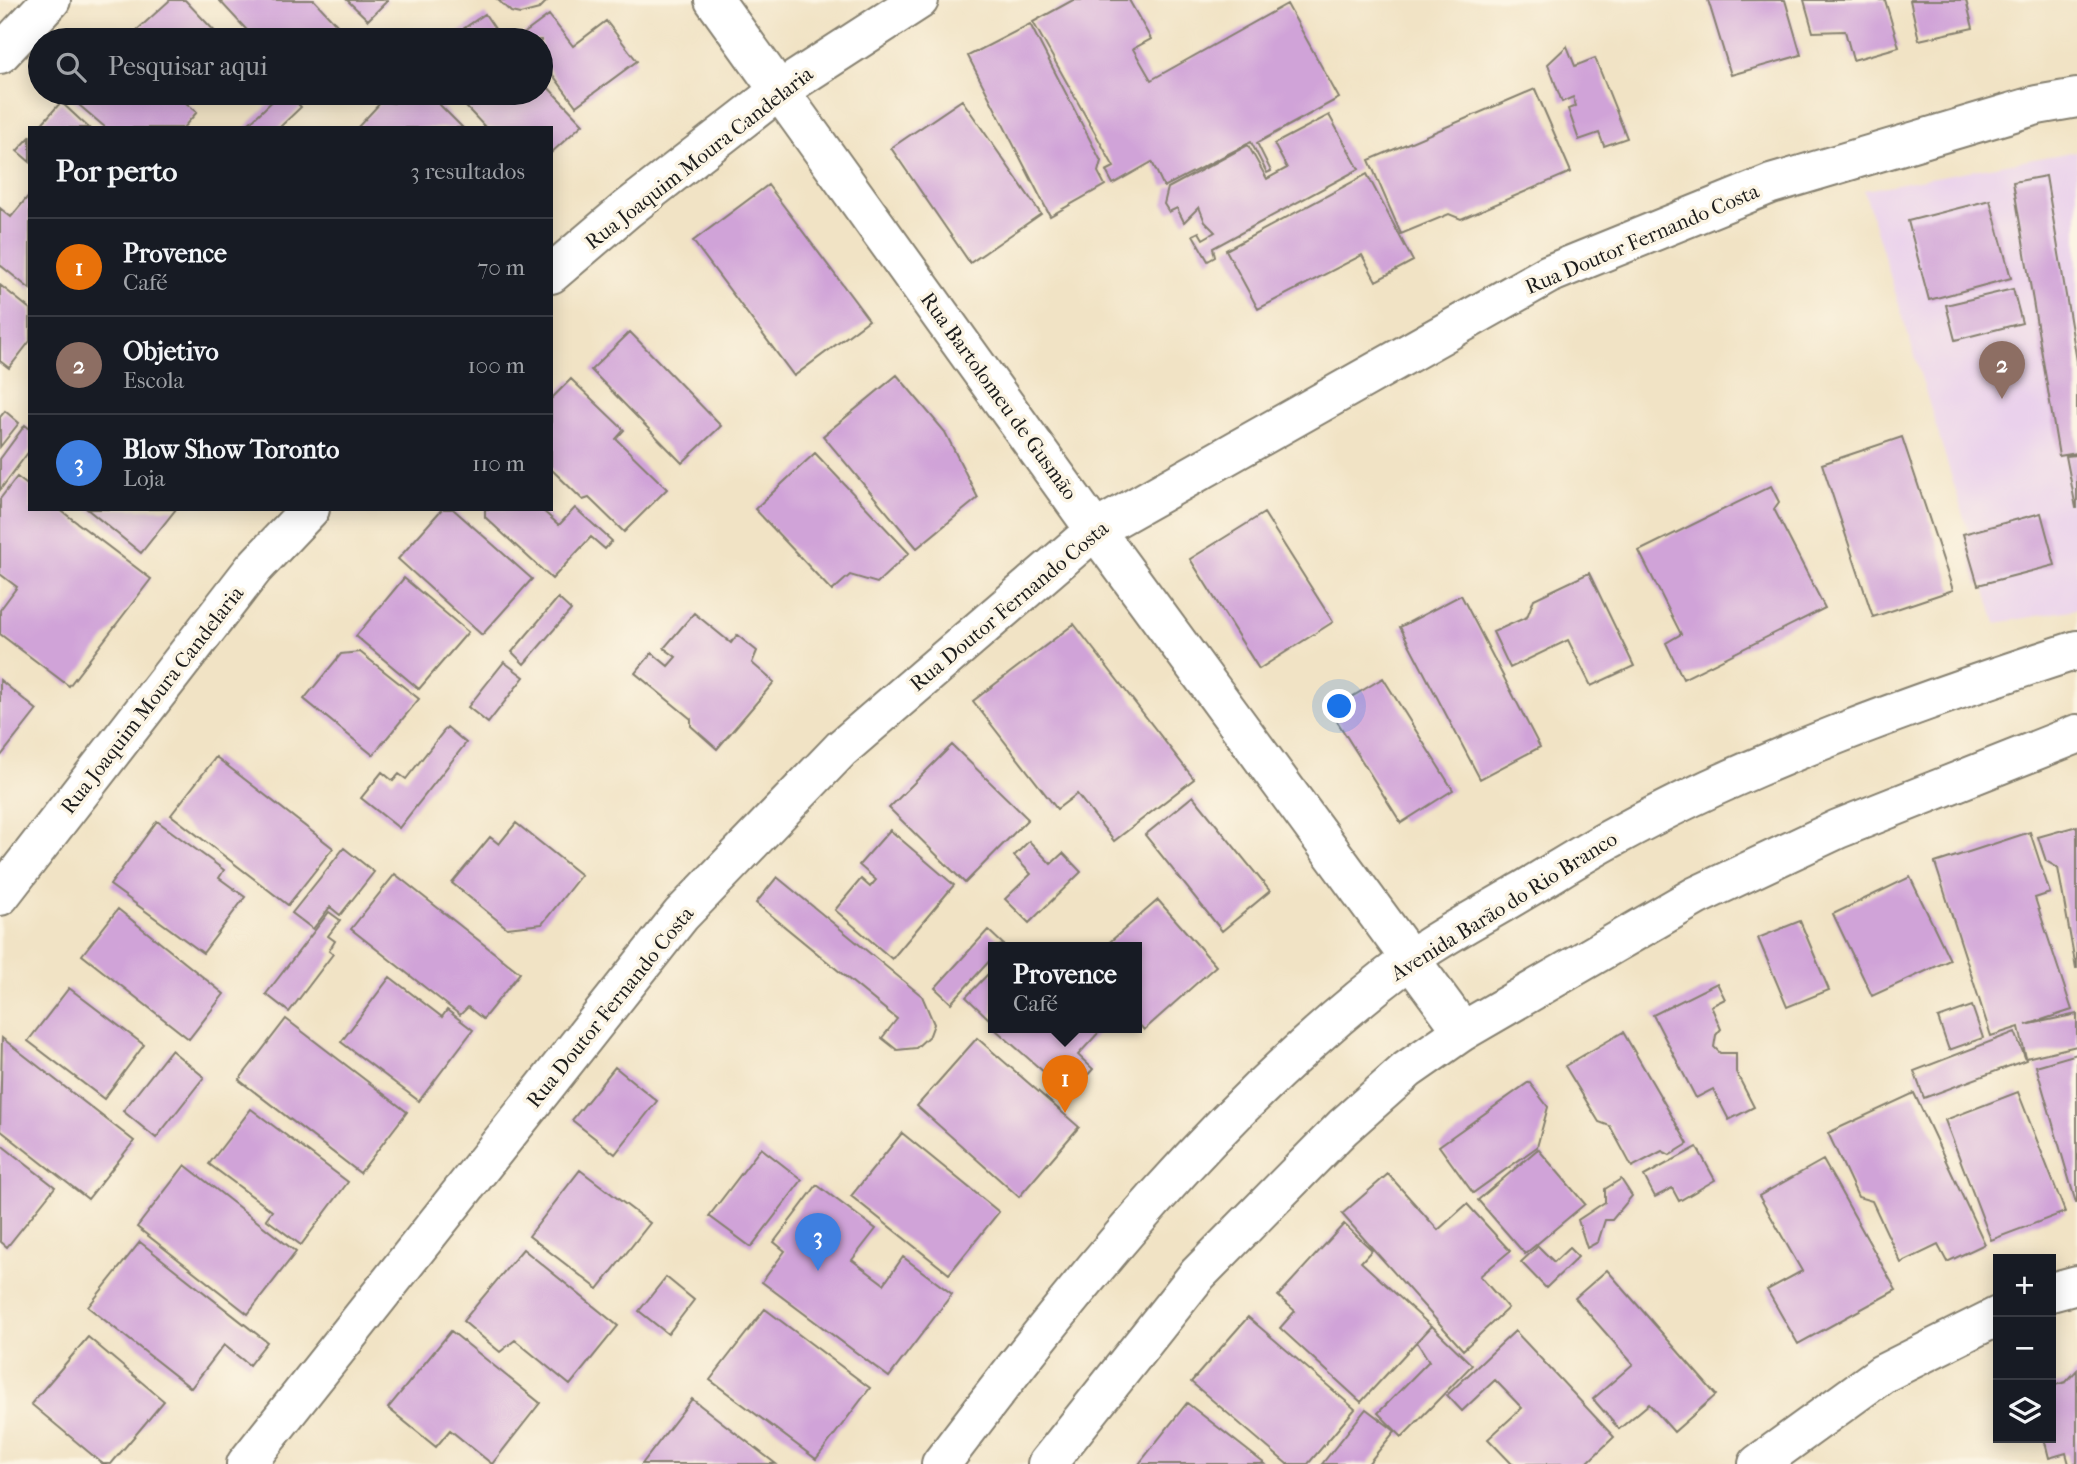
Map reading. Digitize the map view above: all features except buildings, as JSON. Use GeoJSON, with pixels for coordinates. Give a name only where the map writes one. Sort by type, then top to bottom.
{"type":"FeatureCollection","features":[{"type":"Feature","properties":{"kind":"street"},"geometry":{"type":"LineString","coordinates":[[0,54],[51,0]]}},
{"type":"Feature","properties":{"kind":"street","name":"Rua Bartolomeu de Gusmão"},"geometry":{"type":"LineString","coordinates":[[713,0],[1095,530],[1412,958],[1463,1031]]}},
{"type":"Feature","properties":{"kind":"street","name":"Rua Joaquim Moura Candelaria"},"geometry":{"type":"LineString","coordinates":[[553,272],[626,210],[780,90],[919,0]]}},
{"type":"Feature","properties":{"kind":"street","name":"Rua Doutor Fernando Costa"},"geometry":{"type":"LineString","coordinates":[[246,1464],[681,915],[841,749],[1095,530],[1549,274],[1771,184],[2037,105],[2077,98]]}},
{"type":"Feature","properties":{"kind":"street","name":"Rua Joaquim Moura Candelaria"},"geometry":{"type":"LineString","coordinates":[[0,896],[254,568],[308,511]]}},
{"type":"Feature","properties":{"kind":"street","name":"Avenida Barão do Rio Branco"},"geometry":{"type":"LineString","coordinates":[[941,1464],[1052,1317],[1168,1187],[1260,1089],[1348,1010],[1412,958],[1612,837],[1765,764],[1996,676],[2077,650]]}},
{"type":"Feature","properties":{"kind":"street"},"geometry":{"type":"LineString","coordinates":[[1047,1464],[1198,1274],[1343,1128],[1407,1070],[1463,1031],[1696,896],[1838,829],[2077,734]]}},
{"type":"Feature","properties":{"kind":"street"},"geometry":{"type":"LineString","coordinates":[[2056,1291],[2077,1285]]}},
{"type":"Feature","properties":{"kind":"street"},"geometry":{"type":"LineString","coordinates":[[1758,1464],[1882,1374],[1996,1317]]}},
{"type":"Feature","properties":{"kind":"shaded area"},"geometry":{"type":"Polygon","coordinates":[[[2077,151],[2077,609],[1996,623],[1864,190],[2077,151]]]}},
{"type":"Feature","properties":{"kind":"place","name":"Objetivo"},"geometry":{"type":"Point","coordinates":[2002,399]}},
{"type":"Feature","properties":{"kind":"place","name":"Provence"},"geometry":{"type":"Point","coordinates":[1065,1113]}},
{"type":"Feature","properties":{"kind":"place","name":"Blow Show Toronto"},"geometry":{"type":"Point","coordinates":[818,1271]}}]}
